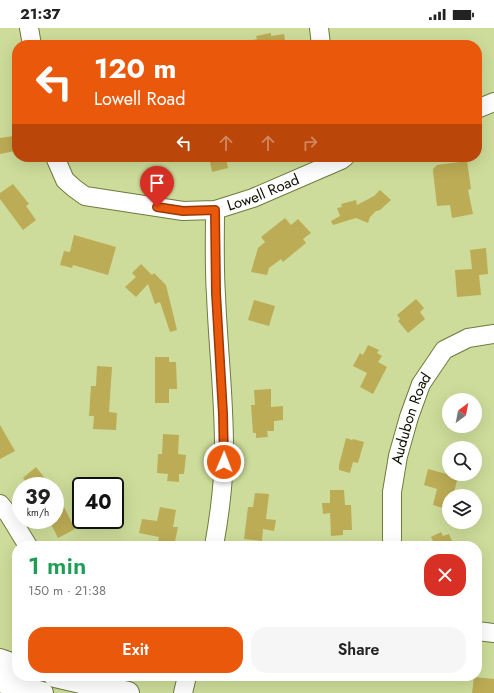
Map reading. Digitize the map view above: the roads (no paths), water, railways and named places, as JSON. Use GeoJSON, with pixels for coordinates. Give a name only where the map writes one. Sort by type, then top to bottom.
{"type":"FeatureCollection","features":[{"type":"Feature","properties":{"kind":"highway"},"geometry":{"type":"LineString","coordinates":[[0,660],[12,664]]}},
{"type":"Feature","properties":{"kind":"highway"},"geometry":{"type":"LineString","coordinates":[[0,681],[42,693]]}},
{"type":"Feature","properties":{"kind":"highway"},"geometry":{"type":"LineString","coordinates":[[74,681],[128,693]]}},
{"type":"Feature","properties":{"kind":"street"},"geometry":{"type":"LineString","coordinates":[[29,28],[31,40]]}},
{"type":"Feature","properties":{"kind":"street"},"geometry":{"type":"LineString","coordinates":[[319,28],[320,40]]}},
{"type":"Feature","properties":{"kind":"street"},"geometry":{"type":"LineString","coordinates":[[482,107],[494,103]]}},
{"type":"Feature","properties":{"kind":"street","name":"Lowell Road"},"geometry":{"type":"LineString","coordinates":[[57,162],[65,180],[85,196],[183,211],[215,210],[253,198],[333,162]]}},
{"type":"Feature","properties":{"kind":"street"},"geometry":{"type":"LineString","coordinates":[[215,210],[216,293],[224,446],[222,490],[215,541]]}},
{"type":"Feature","properties":{"kind":"street","name":"Audubon Road"},"geometry":{"type":"LineString","coordinates":[[392,541],[392,492],[398,456],[407,423],[421,384],[444,350],[468,338],[494,334]]}},
{"type":"Feature","properties":{"kind":"street"},"geometry":{"type":"LineString","coordinates":[[0,504],[9,515],[25,541]]}},
{"type":"Feature","properties":{"kind":"street"},"geometry":{"type":"LineString","coordinates":[[482,632],[494,633]]}},
{"type":"Feature","properties":{"kind":"street"},"geometry":{"type":"LineString","coordinates":[[183,693],[186,681]]}}]}
